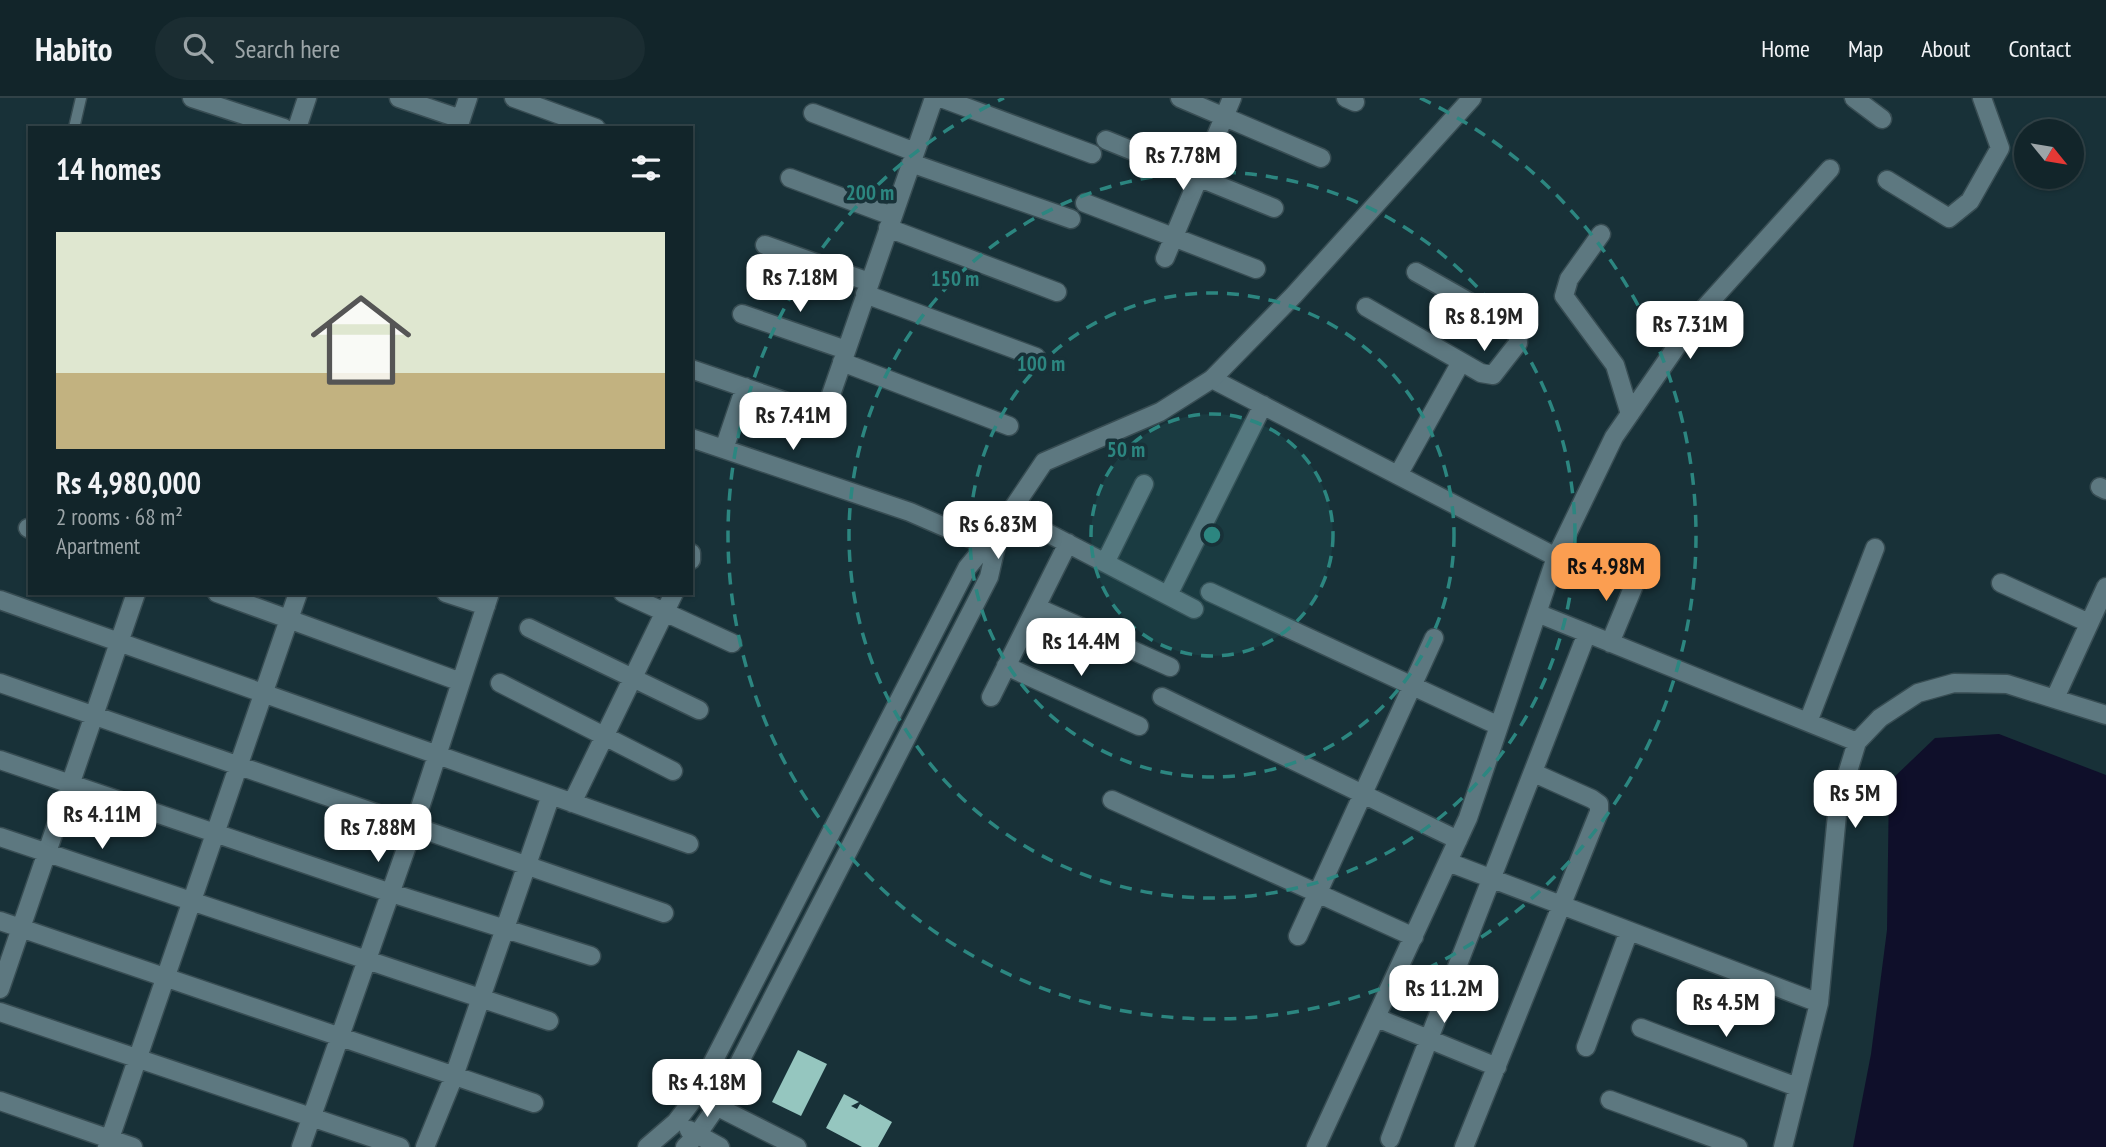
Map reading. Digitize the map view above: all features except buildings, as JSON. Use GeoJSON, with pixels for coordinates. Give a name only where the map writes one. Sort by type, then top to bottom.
{"type":"FeatureCollection","features":[{"type":"Feature","properties":{"kind":"street"},"geometry":{"type":"LineString","coordinates":[[192,98],[278,126]]}},
{"type":"Feature","properties":{"kind":"street"},"geometry":{"type":"LineString","coordinates":[[298,126],[307,98]]}},
{"type":"Feature","properties":{"kind":"street"},"geometry":{"type":"LineString","coordinates":[[399,98],[460,123],[468,98]]}},
{"type":"Feature","properties":{"kind":"street"},"geometry":{"type":"LineString","coordinates":[[514,98],[591,126]]}},
{"type":"Feature","properties":{"kind":"street"},"geometry":{"type":"LineString","coordinates":[[693,370],[821,413],[827,407],[934,98]]}},
{"type":"Feature","properties":{"kind":"street"},"geometry":{"type":"LineString","coordinates":[[941,98],[1092,154]]}},
{"type":"Feature","properties":{"kind":"street"},"geometry":{"type":"LineString","coordinates":[[1180,98],[1321,158]]}},
{"type":"Feature","properties":{"kind":"street"},"geometry":{"type":"LineString","coordinates":[[1165,258],[1232,98]]}},
{"type":"Feature","properties":{"kind":"street"},"geometry":{"type":"LineString","coordinates":[[647,1147],[677,1122],[695,1097],[967,568],[999,529],[1036,470],[1054,456],[1160,412],[1212,379],[1294,295],[1472,98]]}},
{"type":"Feature","properties":{"kind":"street"},"geometry":{"type":"LineString","coordinates":[[1854,98],[1882,119]]}},
{"type":"Feature","properties":{"kind":"street"},"geometry":{"type":"LineString","coordinates":[[1886,180],[1949,219],[1970,201],[2000,148],[1982,98]]}},
{"type":"Feature","properties":{"kind":"street"},"geometry":{"type":"LineString","coordinates":[[814,113],[913,158],[1071,219]]}},
{"type":"Feature","properties":{"kind":"street"},"geometry":{"type":"LineString","coordinates":[[1106,140],[1274,208]]}},
{"type":"Feature","properties":{"kind":"street"},"geometry":{"type":"LineString","coordinates":[[1316,1147],[1458,840],[1556,557],[1614,437],[1699,314],[1830,169]]}},
{"type":"Feature","properties":{"kind":"street"},"geometry":{"type":"LineString","coordinates":[[790,178],[1057,292]]}},
{"type":"Feature","properties":{"kind":"street"},"geometry":{"type":"LineString","coordinates":[[1086,203],[1256,270]]}},
{"type":"Feature","properties":{"kind":"street"},"geometry":{"type":"LineString","coordinates":[[1601,234],[1569,279],[1564,296],[1615,365],[1629,414]]}},
{"type":"Feature","properties":{"kind":"street"},"geometry":{"type":"LineString","coordinates":[[765,245],[1036,357]]}},
{"type":"Feature","properties":{"kind":"street"},"geometry":{"type":"LineString","coordinates":[[1366,307],[1480,373],[1493,375],[1518,343],[1519,333],[1512,326],[1416,272]]}},
{"type":"Feature","properties":{"kind":"street"},"geometry":{"type":"LineString","coordinates":[[741,314],[1009,426]]}},
{"type":"Feature","properties":{"kind":"street"},"geometry":{"type":"LineString","coordinates":[[1398,475],[1461,362]]}},
{"type":"Feature","properties":{"kind":"street"},"geometry":{"type":"LineString","coordinates":[[1212,379],[1556,557]]}},
{"type":"Feature","properties":{"kind":"street"},"geometry":{"type":"LineString","coordinates":[[724,449],[745,387]]}},
{"type":"Feature","properties":{"kind":"street"},"geometry":{"type":"LineString","coordinates":[[1168,595],[1261,404]]}},
{"type":"Feature","properties":{"kind":"street"},"geometry":{"type":"LineString","coordinates":[[693,439],[910,512],[986,545]]}},
{"type":"Feature","properties":{"kind":"street"},"geometry":{"type":"LineString","coordinates":[[1105,563],[1144,484]]}},
{"type":"Feature","properties":{"kind":"street"},"geometry":{"type":"LineString","coordinates":[[1014,506],[1068,543],[1194,609]]}},
{"type":"Feature","properties":{"kind":"street"},"geometry":{"type":"LineString","coordinates":[[691,1141],[717,1106],[989,577],[999,529]]}},
{"type":"Feature","properties":{"kind":"street"},"geometry":{"type":"LineString","coordinates":[[991,697],[1068,543]]}},
{"type":"Feature","properties":{"kind":"street"},"geometry":{"type":"LineString","coordinates":[[1808,722],[1875,548]]}},
{"type":"Feature","properties":{"kind":"street"},"geometry":{"type":"LineString","coordinates":[[1611,643],[1637,578]]}},
{"type":"Feature","properties":{"kind":"street"},"geometry":{"type":"LineString","coordinates":[[2001,583],[2089,623]]}},
{"type":"Feature","properties":{"kind":"street"},"geometry":{"type":"LineString","coordinates":[[2055,698],[2106,586]]}},
{"type":"Feature","properties":{"kind":"street"},"geometry":{"type":"LineString","coordinates":[[1210,592],[1499,726]]}},
{"type":"Feature","properties":{"kind":"street"},"geometry":{"type":"LineString","coordinates":[[0,989],[135,595]]}},
{"type":"Feature","properties":{"kind":"street"},"geometry":{"type":"LineString","coordinates":[[223,595],[461,682]]}},
{"type":"Feature","properties":{"kind":"street"},"geometry":{"type":"LineString","coordinates":[[109,1143],[137,1057],[168,978],[297,595]]}},
{"type":"Feature","properties":{"kind":"street"},"geometry":{"type":"LineString","coordinates":[[301,1147],[388,892],[438,756],[488,600],[458,595]]}},
{"type":"Feature","properties":{"kind":"street"},"geometry":{"type":"LineString","coordinates":[[627,595],[732,643]]}},
{"type":"Feature","properties":{"kind":"street"},"geometry":{"type":"LineString","coordinates":[[572,803],[673,595]]}},
{"type":"Feature","properties":{"kind":"street"},"geometry":{"type":"LineString","coordinates":[[0,600],[689,844]]}},
{"type":"Feature","properties":{"kind":"street"},"geometry":{"type":"LineString","coordinates":[[1036,607],[1170,667]]}},
{"type":"Feature","properties":{"kind":"street"},"geometry":{"type":"LineString","coordinates":[[1537,613],[1857,742]]}},
{"type":"Feature","properties":{"kind":"street"},"geometry":{"type":"LineString","coordinates":[[529,628],[699,710]]}},
{"type":"Feature","properties":{"kind":"street"},"geometry":{"type":"LineString","coordinates":[[1390,1139],[1587,634]]}},
{"type":"Feature","properties":{"kind":"street"},"geometry":{"type":"LineString","coordinates":[[1298,936],[1434,638]]}},
{"type":"Feature","properties":{"kind":"street"},"geometry":{"type":"LineString","coordinates":[[1006,666],[1139,726]]}},
{"type":"Feature","properties":{"kind":"street"},"geometry":{"type":"LineString","coordinates":[[0,683],[664,913]]}},
{"type":"Feature","properties":{"kind":"street"},"geometry":{"type":"LineString","coordinates":[[500,683],[673,771]]}},
{"type":"Feature","properties":{"kind":"street"},"geometry":{"type":"LineString","coordinates":[[1783,1147],[1819,1003],[1839,804],[1857,742],[1880,718],[1919,693],[1954,684],[2007,684],[2106,715]]}},
{"type":"Feature","properties":{"kind":"street"},"geometry":{"type":"LineString","coordinates":[[1162,697],[1458,840]]}},
{"type":"Feature","properties":{"kind":"street"},"geometry":{"type":"LineString","coordinates":[[0,760],[388,892],[591,956]]}},
{"type":"Feature","properties":{"kind":"street"},"geometry":{"type":"LineString","coordinates":[[1464,1147],[1599,812],[1599,804],[1534,773]]}},
{"type":"Feature","properties":{"kind":"street"},"geometry":{"type":"LineString","coordinates":[[425,1147],[454,1076],[551,795]]}},
{"type":"Feature","properties":{"kind":"street"},"geometry":{"type":"LineString","coordinates":[[1112,800],[1414,937]]}},
{"type":"Feature","properties":{"kind":"street"},"geometry":{"type":"LineString","coordinates":[[0,837],[549,1021]]}},
{"type":"Feature","properties":{"kind":"street"},"geometry":{"type":"LineString","coordinates":[[1448,862],[1819,1003]]}},
{"type":"Feature","properties":{"kind":"street"},"geometry":{"type":"LineString","coordinates":[[0,922],[534,1103]]}},
{"type":"Feature","properties":{"kind":"street"},"geometry":{"type":"LineString","coordinates":[[1587,1047],[1629,931]]}},
{"type":"Feature","properties":{"kind":"street"},"geometry":{"type":"LineString","coordinates":[[0,1012],[400,1147]]}},
{"type":"Feature","properties":{"kind":"street"},"geometry":{"type":"LineString","coordinates":[[1377,1018],[1497,1067]]}},
{"type":"Feature","properties":{"kind":"street"},"geometry":{"type":"LineString","coordinates":[[1640,1028],[1797,1087]]}},
{"type":"Feature","properties":{"kind":"street"},"geometry":{"type":"LineString","coordinates":[[695,1097],[797,1147]]}},
{"type":"Feature","properties":{"kind":"street"},"geometry":{"type":"LineString","coordinates":[[1610,1100],[1738,1147]]}},
{"type":"Feature","properties":{"kind":"street"},"geometry":{"type":"LineString","coordinates":[[0,1101],[109,1143],[133,1147]]}},
{"type":"Feature","properties":{"kind":"street"},"geometry":{"type":"LineString","coordinates":[[677,1122],[691,1141],[720,1147]]}},
{"type":"Feature","properties":{"kind":"lane"},"geometry":{"type":"LineString","coordinates":[[75,126],[81,98]]}},
{"type":"Feature","properties":{"kind":"shaded area"},"geometry":{"type":"Polygon","coordinates":[[[1999,734],[2106,775],[2106,1147],[1853,1147],[1871,1054],[1887,930],[1889,782],[1935,738],[1999,734]]]}}]}
